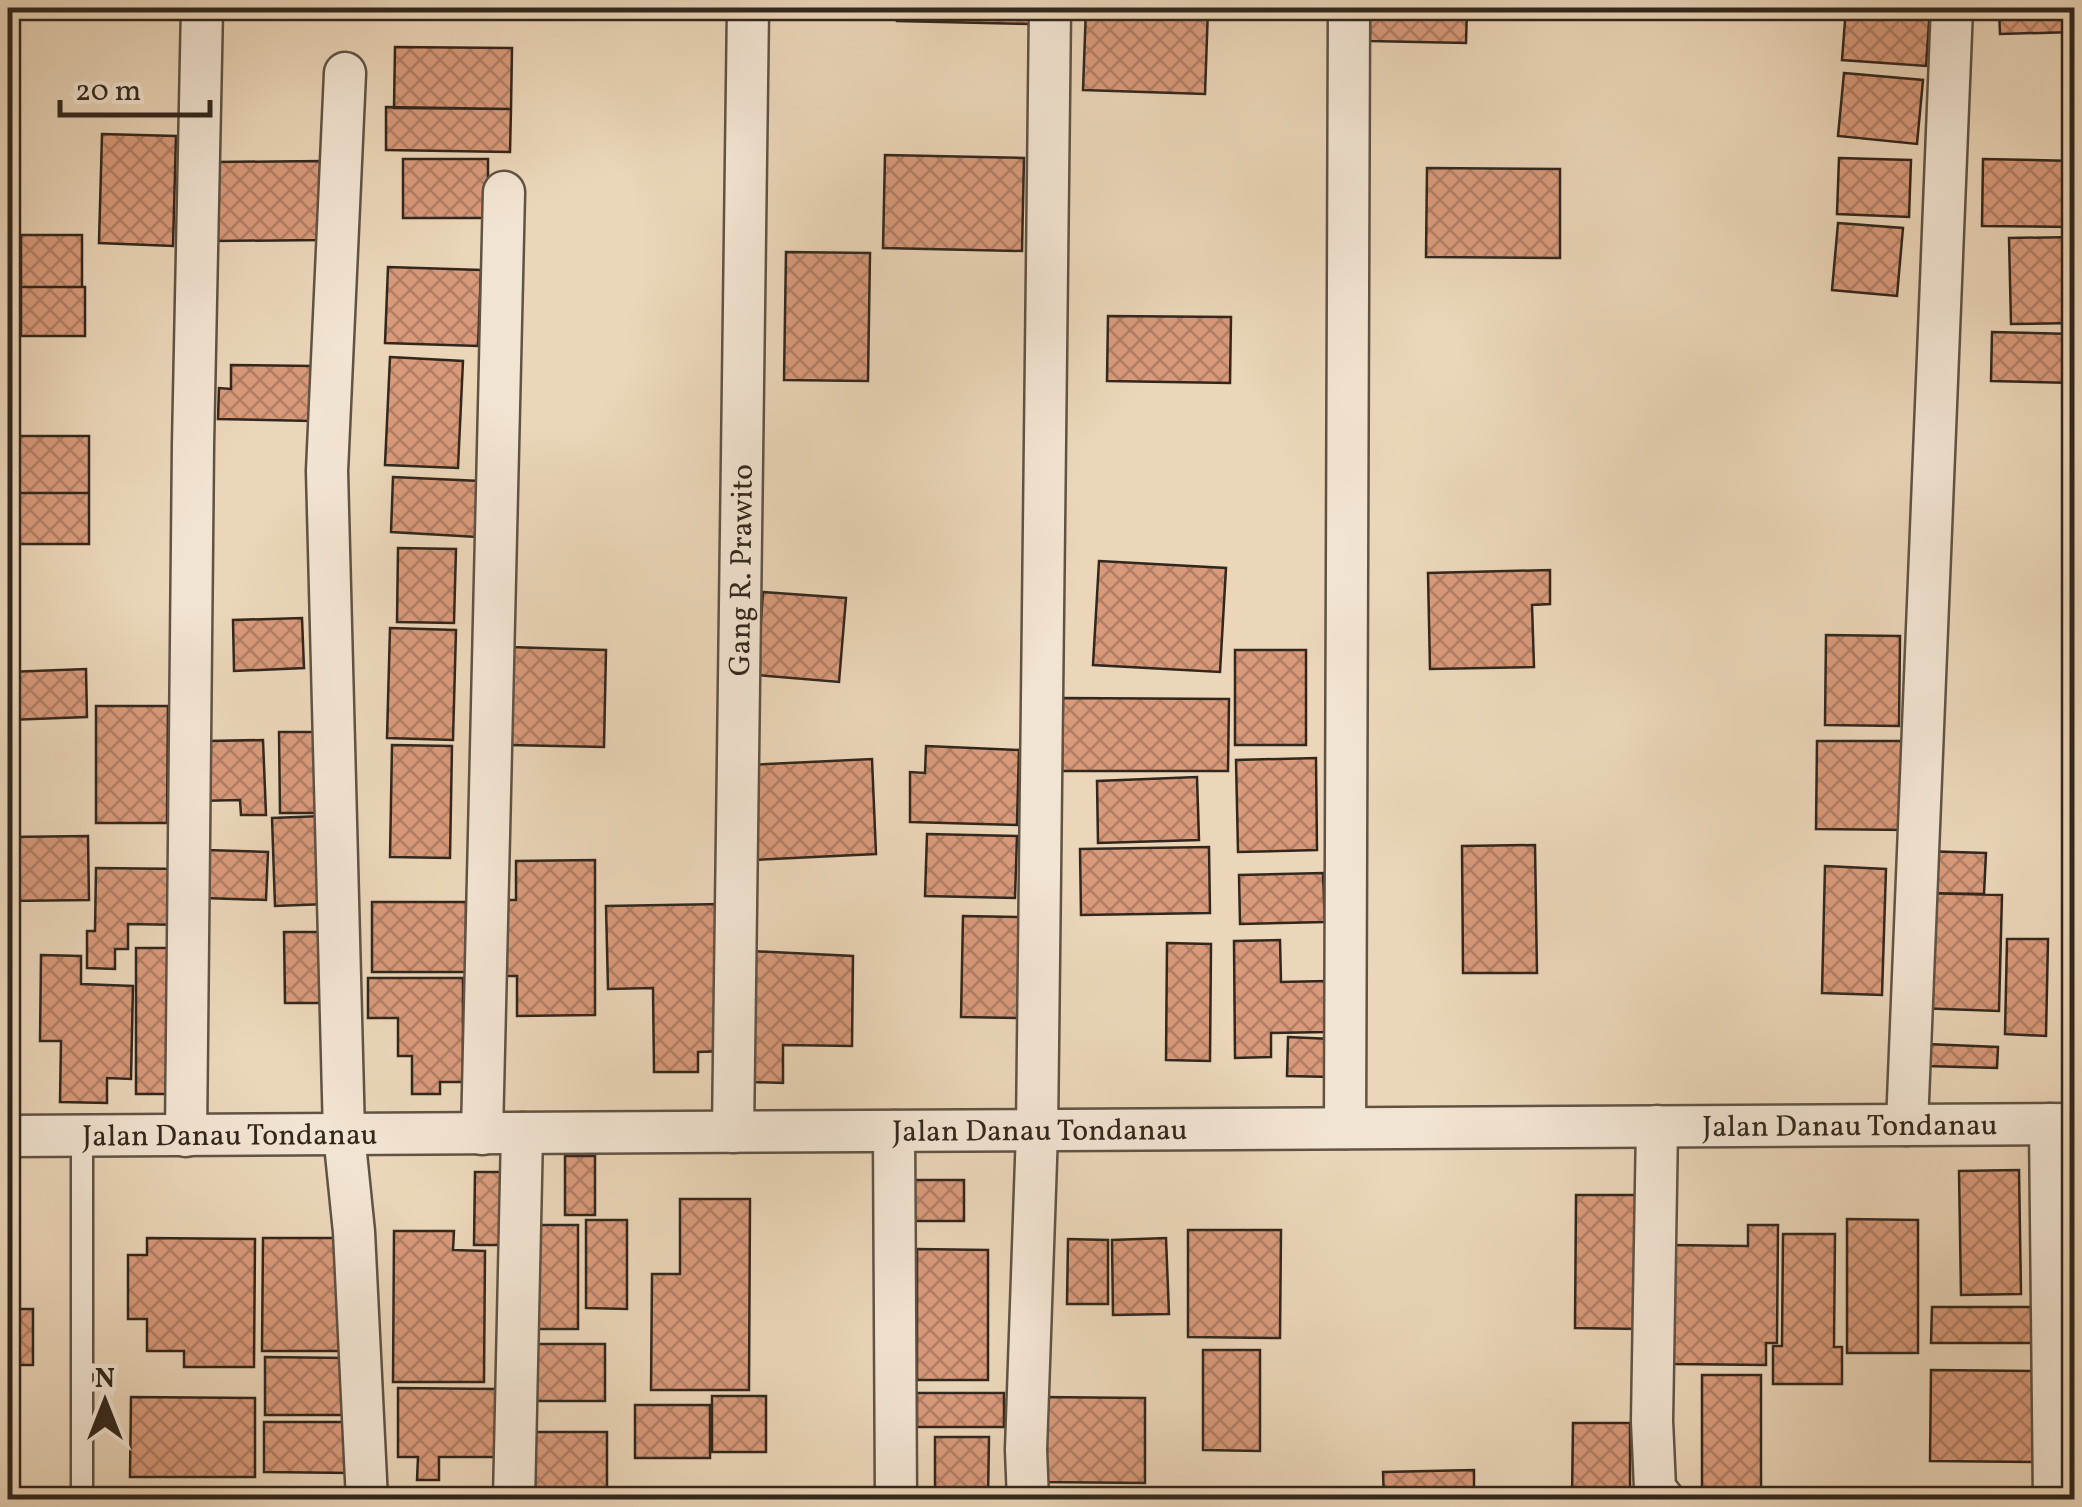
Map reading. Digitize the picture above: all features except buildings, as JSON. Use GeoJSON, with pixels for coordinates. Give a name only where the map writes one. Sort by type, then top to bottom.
{"type":"FeatureCollection","features":[{"type":"Feature","properties":{"kind":"street"},"geometry":{"type":"LineString","coordinates":[[186,1136],[202,8]]}},
{"type":"Feature","properties":{"kind":"street","name":"Gang R. Prawito"},"geometry":{"type":"LineString","coordinates":[[733,1132],[748,8]]}},
{"type":"Feature","properties":{"kind":"street"},"geometry":{"type":"LineString","coordinates":[[1028,1500],[1050,8]]}},
{"type":"Feature","properties":{"kind":"street"},"geometry":{"type":"LineString","coordinates":[[1345,1128],[1348,8]]}},
{"type":"Feature","properties":{"kind":"street"},"geometry":{"type":"LineString","coordinates":[[1907,1125],[1952,8]]}},
{"type":"Feature","properties":{"kind":"street"},"geometry":{"type":"LineString","coordinates":[[345,73],[327,471],[344,1134],[354,1232],[367,1500]]}},
{"type":"Feature","properties":{"kind":"street"},"geometry":{"type":"LineString","coordinates":[[482,1134],[504,192]]}},
{"type":"Feature","properties":{"kind":"street"},"geometry":{"type":"LineString","coordinates":[[2054,1500],[2062,1124]]}},
{"type":"Feature","properties":{"kind":"street","name":"Jalan Danau Tondanau"},"geometry":{"type":"LineString","coordinates":[[8,1136],[2062,1124]]}},
{"type":"Feature","properties":{"kind":"street"},"geometry":{"type":"LineString","coordinates":[[1656,1126],[1652,1421],[1655,1488],[1664,1500]]}},
{"type":"Feature","properties":{"kind":"street"},"geometry":{"type":"LineString","coordinates":[[894,1130],[896,1500]]}},
{"type":"Feature","properties":{"kind":"street"},"geometry":{"type":"LineString","coordinates":[[514,1500],[522,1133]]}},
{"type":"Feature","properties":{"kind":"lane"},"geometry":{"type":"LineString","coordinates":[[82,1136],[82,1500]]}}]}
